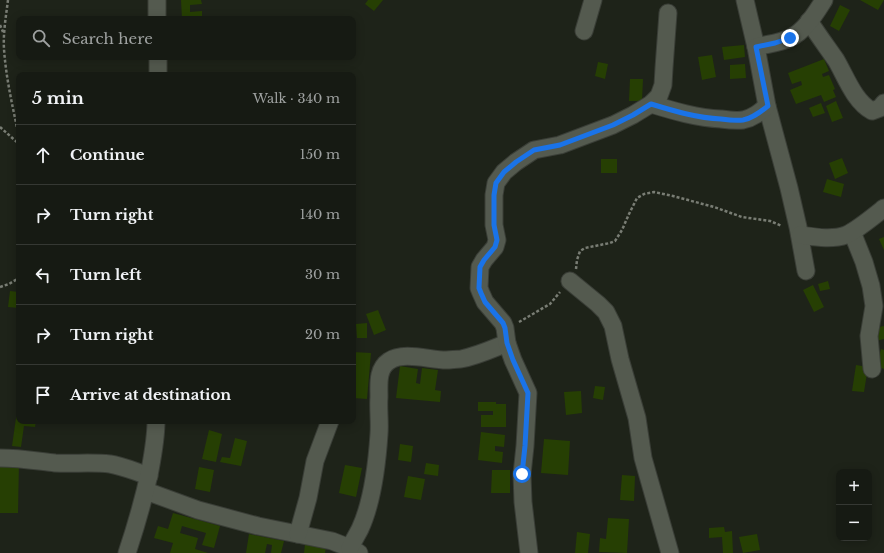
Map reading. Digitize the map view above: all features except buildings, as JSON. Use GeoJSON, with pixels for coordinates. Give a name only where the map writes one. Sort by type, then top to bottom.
{"type":"FeatureCollection","features":[{"type":"Feature","properties":{"kind":"street"},"geometry":{"type":"LineString","coordinates":[[157,0],[157,16]]}},
{"type":"Feature","properties":{"kind":"street"},"geometry":{"type":"LineString","coordinates":[[584,31],[593,0]]}},
{"type":"Feature","properties":{"kind":"street"},"geometry":{"type":"LineString","coordinates":[[745,0],[768,106],[799,231],[806,271]]}},
{"type":"Feature","properties":{"kind":"street"},"geometry":{"type":"LineString","coordinates":[[756,47],[790,38],[802,30],[824,0]]}},
{"type":"Feature","properties":{"kind":"street"},"geometry":{"type":"LineString","coordinates":[[529,553],[523,502],[522,474],[528,393],[513,360],[503,323],[485,302],[479,288],[480,267],[495,247],[497,240],[494,225],[494,195],[496,183],[504,172],[534,150],[560,145],[613,125],[651,104],[659,96],[663,85],[668,13]]}},
{"type":"Feature","properties":{"kind":"street"},"geometry":{"type":"LineString","coordinates":[[809,21],[837,62],[855,94],[867,108],[872,110],[880,108],[884,103]]}},
{"type":"Feature","properties":{"kind":"street"},"geometry":{"type":"LineString","coordinates":[[158,60],[158,72]]}},
{"type":"Feature","properties":{"kind":"street"},"geometry":{"type":"LineString","coordinates":[[651,104],[681,113],[730,120],[743,120],[755,116],[768,106]]}},
{"type":"Feature","properties":{"kind":"street"},"geometry":{"type":"LineString","coordinates":[[799,231],[831,238],[845,235],[852,232],[884,208]]}},
{"type":"Feature","properties":{"kind":"street"},"geometry":{"type":"LineString","coordinates":[[852,232],[864,262],[871,286],[874,306],[869,336],[872,369]]}},
{"type":"Feature","properties":{"kind":"street"},"geometry":{"type":"LineString","coordinates":[[570,282],[606,312],[613,326],[620,359],[637,418],[643,458],[670,553]]}},
{"type":"Feature","properties":{"kind":"street"},"geometry":{"type":"LineString","coordinates":[[0,458],[16,458],[56,463],[111,464],[123,468],[147,483],[198,510],[258,526],[332,541],[354,550],[360,529],[368,510],[373,488],[379,432],[378,406],[380,372],[383,366],[390,360],[403,357],[425,357],[445,360],[477,355],[506,335]]}},
{"type":"Feature","properties":{"kind":"street"},"geometry":{"type":"LineString","coordinates":[[128,553],[147,483],[154,449],[156,424]]}},
{"type":"Feature","properties":{"kind":"street"},"geometry":{"type":"LineString","coordinates":[[298,534],[308,498],[315,461],[329,424]]}},
{"type":"Feature","properties":{"kind":"street"},"geometry":{"type":"LineString","coordinates":[[123,468],[141,459],[154,449]]}},
{"type":"Feature","properties":{"kind":"path"},"geometry":{"type":"LineString","coordinates":[[8,0],[4,33],[4,48],[6,74],[16,123]]}},
{"type":"Feature","properties":{"kind":"path"},"geometry":{"type":"LineString","coordinates":[[0,25],[4,33]]}},
{"type":"Feature","properties":{"kind":"path"},"geometry":{"type":"LineString","coordinates":[[0,127],[16,141]]}},
{"type":"Feature","properties":{"kind":"path"},"geometry":{"type":"LineString","coordinates":[[506,335],[517,323],[550,304],[570,282],[576,271],[580,251],[585,248],[615,242],[637,198],[644,194],[654,192],[672,196],[714,207],[742,217],[770,220],[799,231]]}},
{"type":"Feature","properties":{"kind":"path"},"geometry":{"type":"LineString","coordinates":[[0,288],[16,280]]}},
{"type":"Feature","properties":{"kind":"route"},"geometry":{"type":"LineString","coordinates":[[522,474],[528,393],[513,360],[507,343],[503,323],[485,302],[479,288],[480,267],[495,247],[497,240],[494,225],[494,195],[496,183],[504,172],[534,150],[560,145],[613,125],[651,104],[681,113],[708,118],[743,120],[755,116],[768,106],[756,47],[790,38]]}}]}
